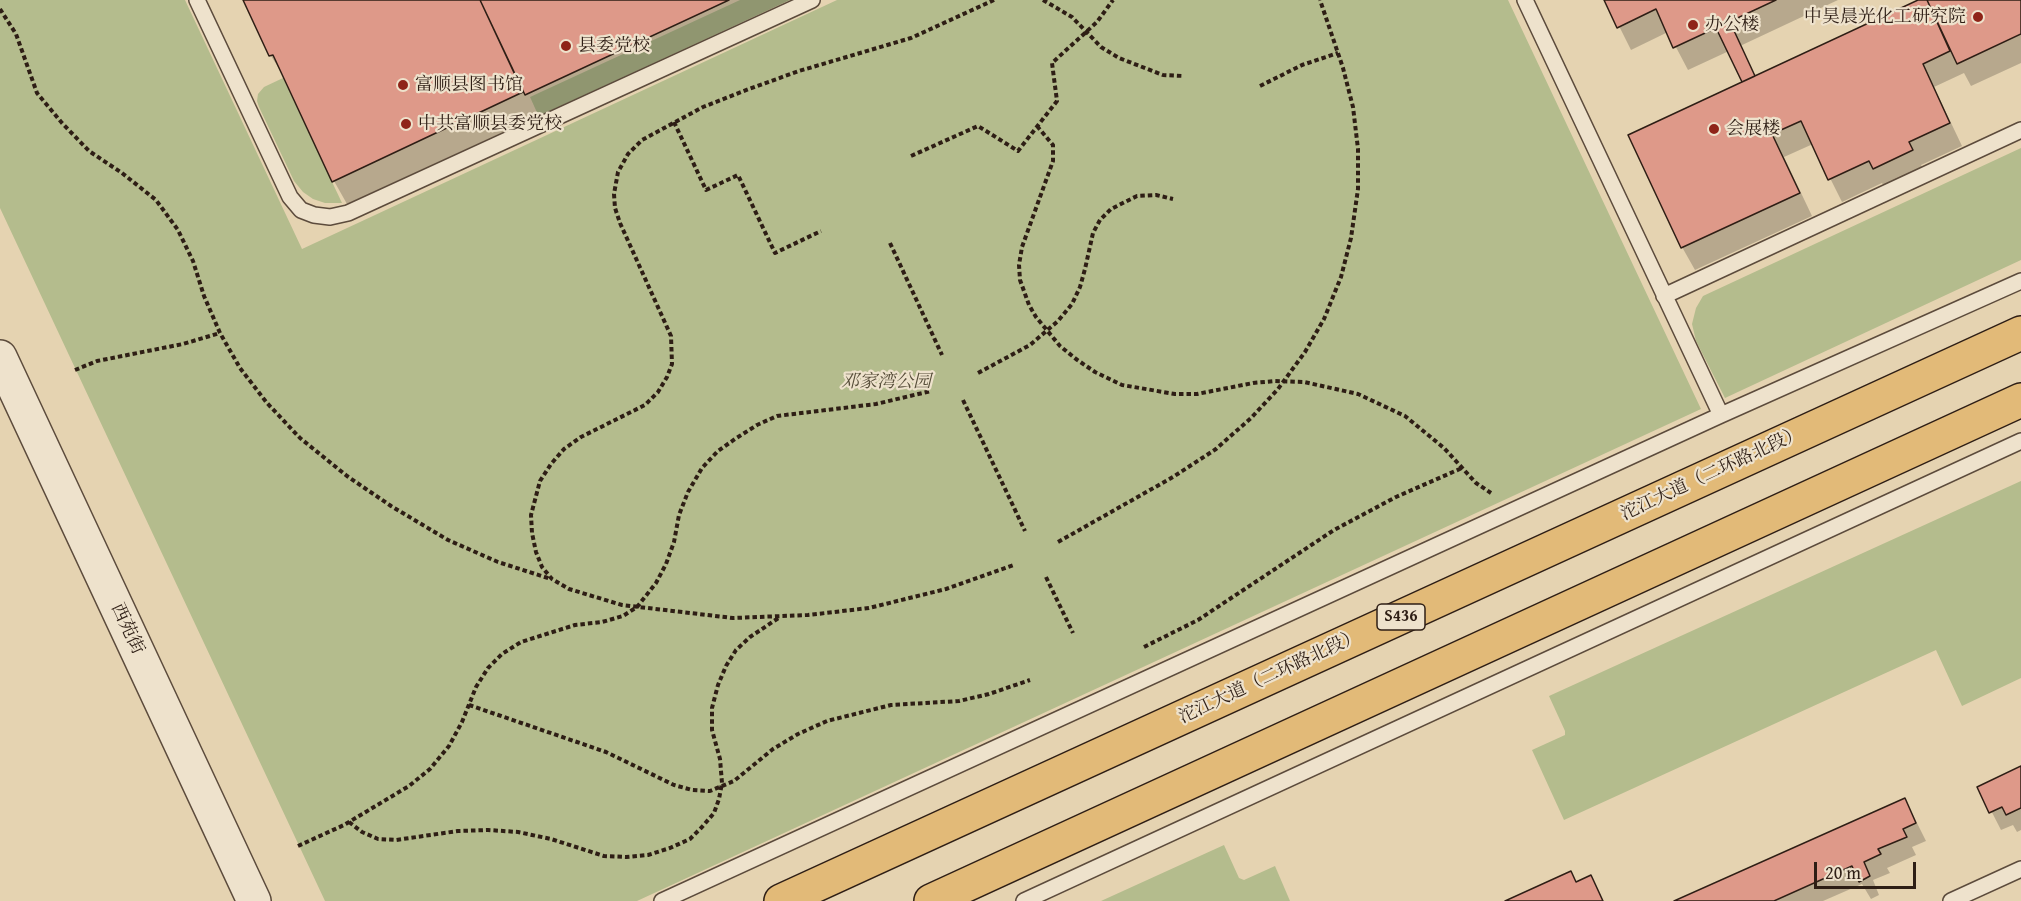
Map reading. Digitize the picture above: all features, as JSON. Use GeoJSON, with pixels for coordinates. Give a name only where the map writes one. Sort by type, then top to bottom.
{"type":"FeatureCollection","features":[{"type":"Feature","properties":{"kind":"highway","name":"沱江大道（二环路北段）"},"geometry":{"type":"LineString","coordinates":[[782,901],[2021,333]]}},
{"type":"Feature","properties":{"kind":"highway"},"geometry":{"type":"LineString","coordinates":[[931,901],[2021,400]]}},
{"type":"Feature","properties":{"kind":"street","name":"西苑街"},"geometry":{"type":"LineString","coordinates":[[0,357],[254,901]]}},
{"type":"Feature","properties":{"kind":"lane"},"geometry":{"type":"LineString","coordinates":[[197,0],[290,196],[301,210],[314,216],[330,217],[348,213],[812,0]]}},
{"type":"Feature","properties":{"kind":"lane"},"geometry":{"type":"LineString","coordinates":[[1525,0],[1721,415]]}},
{"type":"Feature","properties":{"kind":"lane"},"geometry":{"type":"LineString","coordinates":[[1664,296],[2021,130]]}},
{"type":"Feature","properties":{"kind":"lane"},"geometry":{"type":"LineString","coordinates":[[662,901],[1721,415],[2021,280]]}},
{"type":"Feature","properties":{"kind":"lane"},"geometry":{"type":"LineString","coordinates":[[1024,901],[2021,441]]}},
{"type":"Feature","properties":{"kind":"lane"},"geometry":{"type":"LineString","coordinates":[[1951,901],[2021,869]]}},
{"type":"Feature","properties":{"kind":"path"},"geometry":{"type":"LineString","coordinates":[[552,579],[542,567],[532,533],[531,515],[540,481],[564,449],[581,436],[645,405],[658,392],[672,364],[671,336],[620,224],[615,208],[614,194],[618,172],[628,153],[642,140],[674,122],[749,88],[910,38],[994,0]]}},
{"type":"Feature","properties":{"kind":"path"},"geometry":{"type":"LineString","coordinates":[[1043,0],[1072,17],[1101,47],[1127,62],[1163,75],[1184,76]]}},
{"type":"Feature","properties":{"kind":"path"},"geometry":{"type":"LineString","coordinates":[[911,156],[978,126],[1018,151],[1057,101],[1052,63],[1097,22],[1113,0]]}},
{"type":"Feature","properties":{"kind":"path"},"geometry":{"type":"LineString","coordinates":[[1058,542],[1173,477],[1216,449],[1251,418],[1284,381],[1305,352],[1324,319],[1341,277],[1351,238],[1358,189],[1358,149],[1353,107],[1320,0]]}},
{"type":"Feature","properties":{"kind":"path"},"geometry":{"type":"LineString","coordinates":[[0,9],[16,34],[37,93],[89,151],[123,173],[156,200],[178,230],[193,261],[204,296],[220,333],[240,368],[267,403],[300,438],[346,476],[447,540],[498,562],[552,579],[569,589],[587,595],[637,606],[734,618],[808,615],[869,608],[911,599],[1014,565]]}},
{"type":"Feature","properties":{"kind":"path"},"geometry":{"type":"LineString","coordinates":[[1260,86],[1302,65],[1338,53]]}},
{"type":"Feature","properties":{"kind":"path"},"geometry":{"type":"LineString","coordinates":[[674,122],[706,190],[738,175],[775,253],[821,231]]}},
{"type":"Feature","properties":{"kind":"path"},"geometry":{"type":"LineString","coordinates":[[1037,126],[1053,145],[1053,161],[1022,247],[1019,265],[1020,280],[1029,305],[1060,346],[1095,372],[1122,385],[1147,391],[1197,394],[1253,383],[1284,381],[1329,386],[1358,394],[1405,416],[1444,448],[1476,483],[1498,496]]}},
{"type":"Feature","properties":{"kind":"path"},"geometry":{"type":"LineString","coordinates":[[978,373],[1030,345],[1048,331],[1072,304],[1080,287],[1093,233],[1100,220],[1111,209],[1137,196],[1156,195],[1173,199]]}},
{"type":"Feature","properties":{"kind":"path"},"geometry":{"type":"LineString","coordinates":[[890,243],[942,355]]}},
{"type":"Feature","properties":{"kind":"path"},"geometry":{"type":"LineString","coordinates":[[75,370],[97,362],[183,344],[220,333]]}},
{"type":"Feature","properties":{"kind":"path"},"geometry":{"type":"LineString","coordinates":[[298,846],[349,822],[409,786],[430,769],[449,746],[476,687],[488,668],[502,654],[521,642],[575,625],[602,622],[623,616],[637,606],[656,583],[666,564],[674,542],[679,515],[688,492],[702,468],[718,451],[757,425],[777,416],[867,406],[931,391]]}},
{"type":"Feature","properties":{"kind":"path"},"geometry":{"type":"LineString","coordinates":[[963,400],[1025,531]]}},
{"type":"Feature","properties":{"kind":"path"},"geometry":{"type":"LineString","coordinates":[[1144,647],[1207,614],[1334,530],[1396,497],[1462,468]]}},
{"type":"Feature","properties":{"kind":"path"},"geometry":{"type":"LineString","coordinates":[[1046,577],[1073,633]]}},
{"type":"Feature","properties":{"kind":"path"},"geometry":{"type":"LineString","coordinates":[[349,822],[362,832],[378,838],[410,840],[458,831],[518,832],[551,839],[604,856],[648,855],[690,839],[714,813],[721,788],[720,759],[712,730],[712,708],[718,685],[736,650],[750,637],[782,616]]}},
{"type":"Feature","properties":{"kind":"path"},"geometry":{"type":"LineString","coordinates":[[469,705],[606,752],[674,786],[710,791],[734,781],[752,765],[798,734],[827,721],[891,705],[959,701],[1005,690],[1030,680]]}},
{"type":"Feature","properties":{"kind":"green space","name":"邓家湾公园"},"geometry":{"type":"Polygon","coordinates":[[[0,0],[185,0],[302,249],[837,0],[1508,0],[1701,409],[637,901],[325,901],[0,208],[0,0]]]}},
{"type":"Feature","properties":{"kind":"green space"},"geometry":{"type":"Polygon","coordinates":[[[740,0],[790,0],[539,117],[530,97],[740,0]]]}},
{"type":"Feature","properties":{"kind":"green space"},"geometry":{"type":"Polygon","coordinates":[[[283,78],[342,203],[325,203],[303,192],[294,181],[259,107],[258,94],[264,87],[283,78]]]}},
{"type":"Feature","properties":{"kind":"green space"},"geometry":{"type":"Polygon","coordinates":[[[2021,148],[2021,260],[1725,398],[1696,341],[1692,324],[1696,308],[1703,296],[2021,148]]]}},
{"type":"Feature","properties":{"kind":"green space"},"geometry":{"type":"Polygon","coordinates":[[[2021,481],[2021,678],[1962,706],[1936,650],[1564,820],[1532,750],[1565,735],[1549,696],[2021,481]]]}},
{"type":"Feature","properties":{"kind":"green space"},"geometry":{"type":"Polygon","coordinates":[[[1224,845],[1239,878],[1244,880],[1275,866],[1290,901],[1101,901],[1224,845]]]}},
{"type":"Feature","properties":{"kind":"building","name":"富顺县图书馆"},"geometry":{"type":"Polygon","coordinates":[[[243,0],[480,0],[523,92],[332,182],[273,55],[269,56],[243,0]]]}},
{"type":"Feature","properties":{"kind":"building","name":"县委党校"},"geometry":{"type":"Polygon","coordinates":[[[480,0],[729,0],[525,95],[480,0]]]}},
{"type":"Feature","properties":{"kind":"building","name":"办公楼"},"geometry":{"type":"Polygon","coordinates":[[[1604,0],[1776,0],[1673,48],[1656,9],[1617,28],[1604,0]]]}},
{"type":"Feature","properties":{"kind":"building","name":"会展楼"},"geometry":{"type":"Polygon","coordinates":[[[1918,0],[1927,0],[1950,51],[1923,64],[1950,123],[1909,142],[1913,150],[1873,169],[1869,161],[1828,180],[1801,121],[1772,134],[1800,193],[1681,248],[1628,135],[1918,0]]]}},
{"type":"Feature","properties":{"kind":"building","name":"中昊晨光化工研究院"},"geometry":{"type":"Polygon","coordinates":[[[1927,0],[2021,0],[2021,34],[1957,64],[1927,0]]]}},
{"type":"Feature","properties":{"kind":"building"},"geometry":{"type":"Polygon","coordinates":[[[1730,22],[1755,76],[1742,82],[1716,28],[1730,22]]]}},
{"type":"Feature","properties":{"kind":"building"},"geometry":{"type":"Polygon","coordinates":[[[2021,766],[2021,808],[2006,815],[2002,807],[1989,813],[1977,787],[2021,766]]]}},
{"type":"Feature","properties":{"kind":"building"},"geometry":{"type":"Polygon","coordinates":[[[1905,798],[1916,823],[1903,829],[1907,837],[1878,849],[1881,854],[1864,862],[1870,876],[1859,882],[1852,866],[1774,901],[1674,901],[1905,798]]]}},
{"type":"Feature","properties":{"kind":"building"},"geometry":{"type":"Polygon","coordinates":[[[1571,871],[1576,882],[1591,875],[1603,901],[1505,901],[1571,871]]]}},
{"type":"Feature","properties":{"kind":"place","name":"中昊晨光化工研究院"},"geometry":{"type":"Point","coordinates":[1978,17]}},
{"type":"Feature","properties":{"kind":"place","name":"办公楼"},"geometry":{"type":"Point","coordinates":[1693,25]}},
{"type":"Feature","properties":{"kind":"place","name":"县委党校"},"geometry":{"type":"Point","coordinates":[566,46]}},
{"type":"Feature","properties":{"kind":"place","name":"富顺县图书馆"},"geometry":{"type":"Point","coordinates":[403,85]}},
{"type":"Feature","properties":{"kind":"place","name":"中共富顺县委党校"},"geometry":{"type":"Point","coordinates":[406,124]}},
{"type":"Feature","properties":{"kind":"place","name":"会展楼"},"geometry":{"type":"Point","coordinates":[1714,129]}}]}
